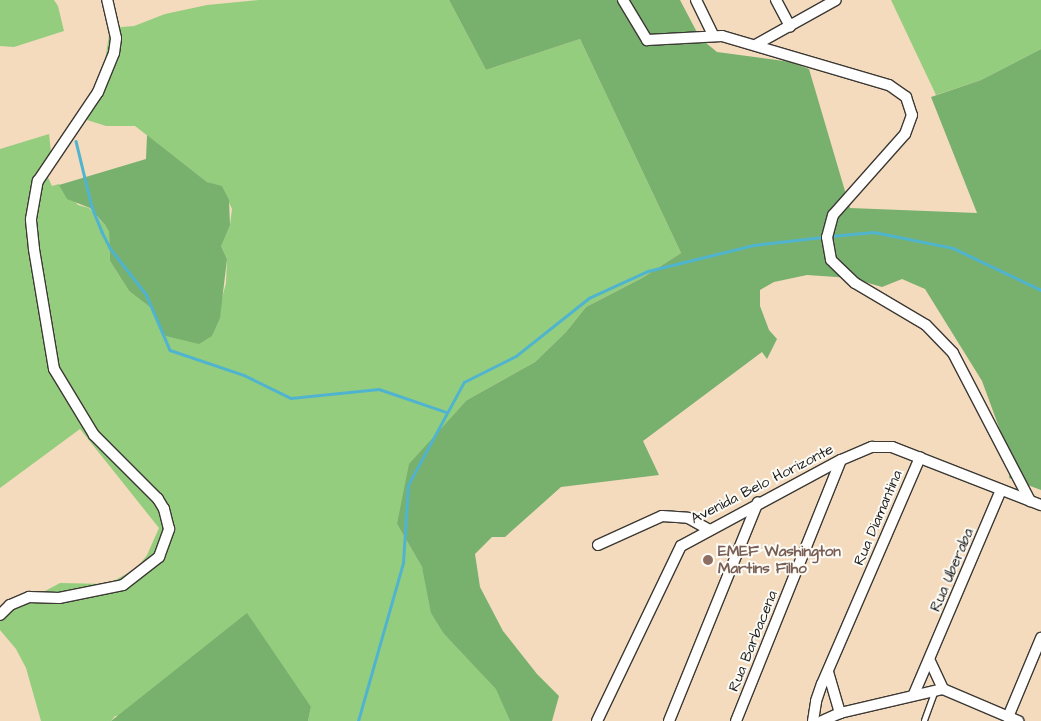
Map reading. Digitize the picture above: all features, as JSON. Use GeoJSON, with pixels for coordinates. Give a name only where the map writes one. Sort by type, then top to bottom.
{"type":"FeatureCollection","features":[{"type":"Feature","properties":{"kind":"street"},"geometry":{"type":"LineString","coordinates":[[0,615],[10,605],[29,597],[58,598],[123,585],[159,557],[168,530],[164,509],[158,499],[94,435],[54,369],[34,249],[31,219],[38,181],[98,92],[114,53],[116,38],[107,0]]}},
{"type":"Feature","properties":{"kind":"street"},"geometry":{"type":"LineString","coordinates":[[622,0],[647,40],[654,42],[712,34],[758,44],[890,85],[906,97],[912,116],[906,134],[833,215],[827,237],[831,260],[855,283],[926,325],[953,353],[1030,501]]}},
{"type":"Feature","properties":{"kind":"street"},"geometry":{"type":"LineString","coordinates":[[696,0],[712,34]]}},
{"type":"Feature","properties":{"kind":"street"},"geometry":{"type":"LineString","coordinates":[[776,0],[790,26]]}},
{"type":"Feature","properties":{"kind":"street"},"geometry":{"type":"LineString","coordinates":[[758,44],[836,0]]}},
{"type":"Feature","properties":{"kind":"street","name":"Avenida Belo Horizonte"},"geometry":{"type":"LineString","coordinates":[[597,721],[674,554],[689,539],[841,460],[883,446],[920,457],[1041,506]]}},
{"type":"Feature","properties":{"kind":"street","name":"Rua Diamantina"},"geometry":{"type":"LineString","coordinates":[[813,721],[816,700],[920,457]]}},
{"type":"Feature","properties":{"kind":"street","name":"Rua Barbacena"},"geometry":{"type":"LineString","coordinates":[[736,721],[841,460]]}},
{"type":"Feature","properties":{"kind":"street","name":"Rua Uberaba"},"geometry":{"type":"LineString","coordinates":[[914,694],[930,661],[1001,490]]}},
{"type":"Feature","properties":{"kind":"street"},"geometry":{"type":"LineString","coordinates":[[668,721],[758,502]]}},
{"type":"Feature","properties":{"kind":"street"},"geometry":{"type":"LineString","coordinates":[[598,545],[662,516],[688,518],[708,529]]}},
{"type":"Feature","properties":{"kind":"street"},"geometry":{"type":"LineString","coordinates":[[822,721],[840,713],[914,694],[939,690],[1013,719],[1041,638]]}},
{"type":"Feature","properties":{"kind":"street"},"geometry":{"type":"LineString","coordinates":[[930,661],[939,690]]}},
{"type":"Feature","properties":{"kind":"street"},"geometry":{"type":"LineString","coordinates":[[828,672],[840,713]]}},
{"type":"Feature","properties":{"kind":"lane"},"geometry":{"type":"LineString","coordinates":[[924,720],[939,690]]}},
{"type":"Feature","properties":{"kind":"green space"},"geometry":{"type":"Polygon","coordinates":[[[0,0],[54,0],[58,6],[64,31],[14,47],[0,46],[0,0]]]}},
{"type":"Feature","properties":{"kind":"green space"},"geometry":{"type":"Polygon","coordinates":[[[259,0],[449,0],[486,70],[580,39],[681,253],[642,278],[586,307],[566,332],[535,362],[467,400],[397,524],[422,567],[444,634],[497,689],[510,721],[308,721],[311,707],[115,716],[111,721],[41,721],[26,668],[16,649],[0,630],[0,621],[6,612],[60,583],[108,584],[137,568],[147,555],[159,528],[80,429],[0,488],[0,149],[49,134],[51,152],[45,171],[52,186],[59,184],[78,205],[89,208],[105,225],[109,232],[110,261],[129,291],[151,308],[162,335],[212,336],[226,283],[227,259],[221,246],[221,239],[230,225],[232,209],[222,187],[207,182],[135,126],[106,126],[87,120],[103,74],[110,28],[134,26],[165,14],[207,5],[259,0]]]}},
{"type":"Feature","properties":{"kind":"green space"},"geometry":{"type":"Polygon","coordinates":[[[449,0],[680,0],[700,38],[717,52],[791,62],[809,69],[850,208],[977,213],[931,97],[981,80],[1041,49],[1041,490],[1009,478],[1011,460],[982,381],[925,289],[902,279],[882,287],[851,278],[807,275],[774,282],[760,290],[760,306],[769,330],[777,339],[767,359],[762,352],[643,441],[659,475],[561,487],[505,537],[492,537],[475,554],[480,587],[503,631],[537,674],[559,696],[552,721],[510,721],[496,689],[444,634],[431,613],[422,567],[397,524],[409,464],[467,400],[535,362],[566,332],[586,307],[642,278],[681,253],[580,39],[486,70],[449,0]]]}},
{"type":"Feature","properties":{"kind":"green space"},"geometry":{"type":"Polygon","coordinates":[[[891,0],[1041,0],[1041,49],[981,80],[936,95],[891,0]]]}},
{"type":"Feature","properties":{"kind":"green space"},"geometry":{"type":"Polygon","coordinates":[[[147,135],[207,182],[222,186],[229,200],[230,225],[221,246],[227,259],[220,318],[212,336],[199,344],[162,335],[151,308],[129,291],[110,261],[109,232],[105,225],[90,208],[67,199],[59,185],[146,159],[147,135]]]}},
{"type":"Feature","properties":{"kind":"green space"},"geometry":{"type":"Polygon","coordinates":[[[247,613],[311,707],[308,721],[111,721],[247,613]]]}},
{"type":"Feature","properties":{"kind":"waterway"},"geometry":{"type":"LineString","coordinates":[[76,141],[92,207],[102,232],[110,248],[146,294],[170,350],[244,375],[291,398],[379,389],[446,412]]}},
{"type":"Feature","properties":{"kind":"waterway"},"geometry":{"type":"LineString","coordinates":[[831,236],[874,232],[953,248],[1041,290]]}},
{"type":"Feature","properties":{"kind":"waterway"},"geometry":{"type":"LineString","coordinates":[[358,721],[403,563],[408,485],[464,382],[516,356],[589,298],[648,271],[754,245],[823,237]]}},
{"type":"Feature","properties":{"kind":"place","name":"EMEF Washington Martins Filho"},"geometry":{"type":"Point","coordinates":[708,560]}}]}
